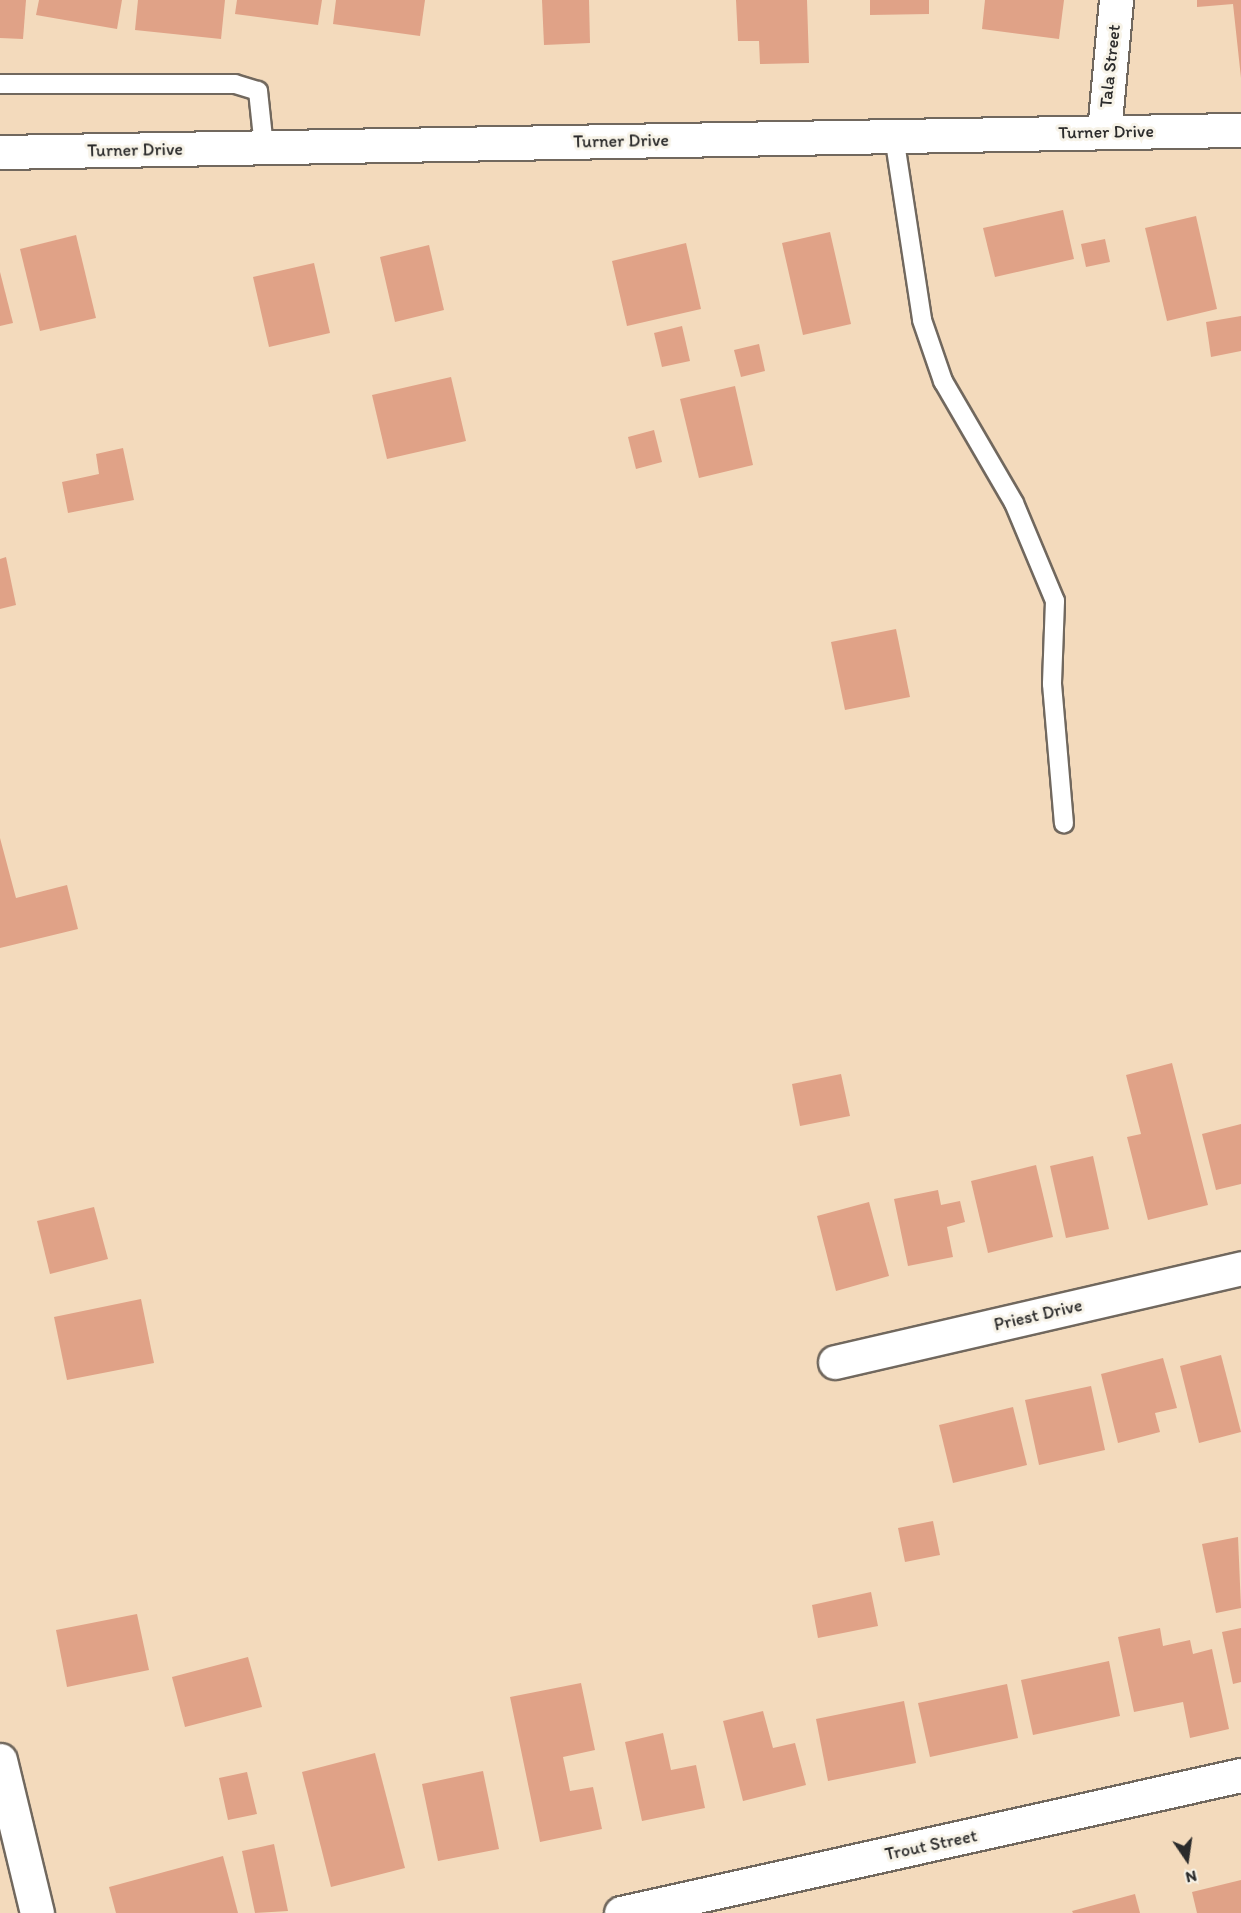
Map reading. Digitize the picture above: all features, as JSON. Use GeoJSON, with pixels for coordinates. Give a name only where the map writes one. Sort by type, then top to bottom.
{"type":"FeatureCollection","features":[{"type":"Feature","properties":{"kind":"street","name":"Tala Street"},"geometry":{"type":"LineString","coordinates":[[1104,132],[1116,0]]}},
{"type":"Feature","properties":{"kind":"street","name":"Turner Drive"},"geometry":{"type":"LineString","coordinates":[[0,152],[1241,130]]}},
{"type":"Feature","properties":{"kind":"street","name":"Priest Drive"},"geometry":{"type":"LineString","coordinates":[[835,1362],[1241,1268]]}},
{"type":"Feature","properties":{"kind":"street"},"geometry":{"type":"LineString","coordinates":[[0,1760],[37,1913]]}},
{"type":"Feature","properties":{"kind":"street","name":"Trout Street"},"geometry":{"type":"LineString","coordinates":[[621,1913],[1241,1775]]}},
{"type":"Feature","properties":{"kind":"lane"},"geometry":{"type":"LineString","coordinates":[[0,84],[235,84],[258,92],[264,147]]}},
{"type":"Feature","properties":{"kind":"lane"},"geometry":{"type":"LineString","coordinates":[[894,136],[922,320],[936,361],[1014,503],[1055,601],[1052,684],[1064,823]]}},
{"type":"Feature","properties":{"kind":"building"},"geometry":{"type":"Polygon","coordinates":[[[0,0],[26,0],[23,39],[0,38],[0,0]]]}},
{"type":"Feature","properties":{"kind":"building"},"geometry":{"type":"Polygon","coordinates":[[[39,0],[122,0],[117,29],[36,15],[39,0]]]}},
{"type":"Feature","properties":{"kind":"building"},"geometry":{"type":"Polygon","coordinates":[[[138,0],[225,0],[221,39],[135,30],[138,0]]]}},
{"type":"Feature","properties":{"kind":"building"},"geometry":{"type":"Polygon","coordinates":[[[237,0],[322,0],[318,25],[235,14],[237,0]]]}},
{"type":"Feature","properties":{"kind":"building"},"geometry":{"type":"Polygon","coordinates":[[[336,0],[425,0],[420,36],[333,24],[336,0]]]}},
{"type":"Feature","properties":{"kind":"building"},"geometry":{"type":"Polygon","coordinates":[[[542,0],[589,0],[590,43],[544,45],[542,0]]]}},
{"type":"Feature","properties":{"kind":"building"},"geometry":{"type":"Polygon","coordinates":[[[736,0],[807,0],[809,63],[760,64],[759,41],[738,41],[736,0]]]}},
{"type":"Feature","properties":{"kind":"building"},"geometry":{"type":"Polygon","coordinates":[[[870,0],[929,0],[929,14],[870,15],[870,0]]]}},
{"type":"Feature","properties":{"kind":"building"},"geometry":{"type":"Polygon","coordinates":[[[985,0],[1064,0],[1059,39],[982,29],[985,0]]]}},
{"type":"Feature","properties":{"kind":"building"},"geometry":{"type":"Polygon","coordinates":[[[1197,0],[1241,0],[1241,78],[1233,4],[1197,7],[1197,0]]]}},
{"type":"Feature","properties":{"kind":"building"},"geometry":{"type":"Polygon","coordinates":[[[1063,210],[1074,259],[995,277],[983,228],[1063,210]]]}},
{"type":"Feature","properties":{"kind":"building"},"geometry":{"type":"Polygon","coordinates":[[[1196,216],[1217,309],[1167,321],[1145,228],[1196,216]]]}},
{"type":"Feature","properties":{"kind":"building"},"geometry":{"type":"Polygon","coordinates":[[[830,232],[851,324],[803,335],[782,243],[830,232]]]}},
{"type":"Feature","properties":{"kind":"building"},"geometry":{"type":"Polygon","coordinates":[[[76,235],[96,318],[40,331],[20,249],[76,235]]]}},
{"type":"Feature","properties":{"kind":"building"},"geometry":{"type":"Polygon","coordinates":[[[1105,239],[1110,262],[1086,267],[1081,244],[1105,239]]]}},
{"type":"Feature","properties":{"kind":"building"},"geometry":{"type":"Polygon","coordinates":[[[686,243],[701,309],[627,326],[612,261],[686,243]]]}},
{"type":"Feature","properties":{"kind":"building"},"geometry":{"type":"Polygon","coordinates":[[[429,245],[444,310],[395,322],[380,257],[429,245]]]}},
{"type":"Feature","properties":{"kind":"building"},"geometry":{"type":"Polygon","coordinates":[[[314,263],[330,333],[269,347],[253,277],[314,263]]]}},
{"type":"Feature","properties":{"kind":"building"},"geometry":{"type":"Polygon","coordinates":[[[0,272],[13,323],[0,326],[0,272]]]}},
{"type":"Feature","properties":{"kind":"building"},"geometry":{"type":"Polygon","coordinates":[[[1241,316],[1241,351],[1211,357],[1206,322],[1241,316]]]}},
{"type":"Feature","properties":{"kind":"building"},"geometry":{"type":"Polygon","coordinates":[[[682,326],[690,361],[662,367],[654,333],[682,326]]]}},
{"type":"Feature","properties":{"kind":"building"},"geometry":{"type":"Polygon","coordinates":[[[759,344],[765,371],[741,377],[734,350],[759,344]]]}},
{"type":"Feature","properties":{"kind":"building"},"geometry":{"type":"Polygon","coordinates":[[[451,377],[466,441],[387,459],[372,395],[451,377]]]}},
{"type":"Feature","properties":{"kind":"building"},"geometry":{"type":"Polygon","coordinates":[[[735,386],[753,465],[699,478],[680,399],[735,386]]]}},
{"type":"Feature","properties":{"kind":"building"},"geometry":{"type":"Polygon","coordinates":[[[654,430],[662,462],[636,469],[628,437],[654,430]]]}},
{"type":"Feature","properties":{"kind":"building"},"geometry":{"type":"Polygon","coordinates":[[[123,448],[134,500],[68,513],[62,482],[99,474],[96,454],[123,448]]]}},
{"type":"Feature","properties":{"kind":"building"},"geometry":{"type":"Polygon","coordinates":[[[6,557],[16,605],[0,609],[0,559],[6,557]]]}},
{"type":"Feature","properties":{"kind":"building"},"geometry":{"type":"Polygon","coordinates":[[[896,629],[910,697],[845,710],[831,642],[896,629]]]}},
{"type":"Feature","properties":{"kind":"building"},"geometry":{"type":"Polygon","coordinates":[[[0,838],[16,898],[67,885],[78,929],[0,948],[0,838]]]}},
{"type":"Feature","properties":{"kind":"building"},"geometry":{"type":"Polygon","coordinates":[[[1172,1063],[1208,1205],[1148,1220],[1127,1137],[1141,1134],[1126,1075],[1172,1063]]]}},
{"type":"Feature","properties":{"kind":"building"},"geometry":{"type":"Polygon","coordinates":[[[841,1074],[850,1116],[800,1126],[792,1084],[841,1074]]]}},
{"type":"Feature","properties":{"kind":"building"},"geometry":{"type":"Polygon","coordinates":[[[1241,1124],[1241,1184],[1216,1190],[1202,1134],[1241,1124]]]}},
{"type":"Feature","properties":{"kind":"building"},"geometry":{"type":"Polygon","coordinates":[[[1093,1156],[1109,1229],[1066,1238],[1050,1166],[1093,1156]]]}},
{"type":"Feature","properties":{"kind":"building"},"geometry":{"type":"Polygon","coordinates":[[[1036,1165],[1053,1237],[988,1253],[971,1181],[1036,1165]]]}},
{"type":"Feature","properties":{"kind":"building"},"geometry":{"type":"Polygon","coordinates":[[[938,1190],[941,1205],[960,1201],[965,1222],[947,1227],[953,1257],[908,1266],[894,1199],[938,1190]]]}},
{"type":"Feature","properties":{"kind":"building"},"geometry":{"type":"Polygon","coordinates":[[[869,1202],[889,1276],[836,1291],[817,1216],[869,1202]]]}},
{"type":"Feature","properties":{"kind":"building"},"geometry":{"type":"Polygon","coordinates":[[[94,1207],[108,1259],[50,1274],[37,1221],[94,1207]]]}},
{"type":"Feature","properties":{"kind":"building"},"geometry":{"type":"Polygon","coordinates":[[[141,1299],[154,1363],[67,1380],[54,1317],[141,1299]]]}},
{"type":"Feature","properties":{"kind":"building"},"geometry":{"type":"Polygon","coordinates":[[[1221,1355],[1241,1432],[1199,1443],[1180,1366],[1221,1355]]]}},
{"type":"Feature","properties":{"kind":"building"},"geometry":{"type":"Polygon","coordinates":[[[1163,1358],[1177,1408],[1155,1413],[1160,1432],[1118,1443],[1101,1374],[1163,1358]]]}},
{"type":"Feature","properties":{"kind":"building"},"geometry":{"type":"Polygon","coordinates":[[[1091,1386],[1105,1450],[1039,1465],[1025,1400],[1091,1386]]]}},
{"type":"Feature","properties":{"kind":"building"},"geometry":{"type":"Polygon","coordinates":[[[1013,1407],[1027,1465],[953,1483],[939,1425],[1013,1407]]]}},
{"type":"Feature","properties":{"kind":"building"},"geometry":{"type":"Polygon","coordinates":[[[933,1521],[940,1555],[905,1562],[898,1528],[933,1521]]]}},
{"type":"Feature","properties":{"kind":"building"},"geometry":{"type":"Polygon","coordinates":[[[1238,1537],[1241,1608],[1216,1613],[1202,1544],[1238,1537]]]}},
{"type":"Feature","properties":{"kind":"building"},"geometry":{"type":"Polygon","coordinates":[[[871,1592],[878,1626],[818,1638],[812,1605],[871,1592]]]}},
{"type":"Feature","properties":{"kind":"building"},"geometry":{"type":"Polygon","coordinates":[[[137,1614],[149,1670],[67,1687],[56,1630],[137,1614]]]}},
{"type":"Feature","properties":{"kind":"building"},"geometry":{"type":"Polygon","coordinates":[[[1160,1628],[1163,1646],[1190,1640],[1193,1654],[1212,1649],[1229,1729],[1190,1738],[1183,1702],[1134,1712],[1118,1637],[1160,1628]]]}},
{"type":"Feature","properties":{"kind":"building"},"geometry":{"type":"Polygon","coordinates":[[[1241,1628],[1241,1682],[1233,1684],[1222,1632],[1241,1628]]]}},
{"type":"Feature","properties":{"kind":"building"},"geometry":{"type":"Polygon","coordinates":[[[248,1657],[262,1707],[185,1727],[172,1677],[248,1657]]]}},
{"type":"Feature","properties":{"kind":"building"},"geometry":{"type":"Polygon","coordinates":[[[1109,1661],[1120,1716],[1033,1735],[1021,1680],[1109,1661]]]}},
{"type":"Feature","properties":{"kind":"building"},"geometry":{"type":"Polygon","coordinates":[[[581,1683],[595,1750],[563,1757],[570,1791],[593,1787],[602,1829],[540,1842],[510,1697],[581,1683]]]}},
{"type":"Feature","properties":{"kind":"building"},"geometry":{"type":"Polygon","coordinates":[[[1007,1684],[1018,1738],[930,1757],[918,1703],[1007,1684]]]}},
{"type":"Feature","properties":{"kind":"building"},"geometry":{"type":"Polygon","coordinates":[[[904,1701],[916,1763],[828,1781],[816,1719],[904,1701]]]}},
{"type":"Feature","properties":{"kind":"building"},"geometry":{"type":"Polygon","coordinates":[[[763,1711],[773,1748],[795,1743],[806,1785],[743,1801],[723,1721],[763,1711]]]}},
{"type":"Feature","properties":{"kind":"building"},"geometry":{"type":"Polygon","coordinates":[[[663,1733],[671,1770],[696,1765],[705,1808],[642,1821],[625,1742],[663,1733]]]}},
{"type":"Feature","properties":{"kind":"building"},"geometry":{"type":"Polygon","coordinates":[[[375,1753],[405,1868],[331,1887],[302,1772],[375,1753]]]}},
{"type":"Feature","properties":{"kind":"building"},"geometry":{"type":"Polygon","coordinates":[[[483,1771],[499,1849],[438,1861],[422,1784],[483,1771]]]}},
{"type":"Feature","properties":{"kind":"building"},"geometry":{"type":"Polygon","coordinates":[[[247,1772],[257,1814],[228,1820],[219,1778],[247,1772]]]}},
{"type":"Feature","properties":{"kind":"building"},"geometry":{"type":"Polygon","coordinates":[[[274,1844],[288,1911],[255,1913],[242,1851],[274,1844]]]}},
{"type":"Feature","properties":{"kind":"building"},"geometry":{"type":"Polygon","coordinates":[[[223,1856],[238,1913],[116,1913],[109,1887],[223,1856]]]}},
{"type":"Feature","properties":{"kind":"building"},"geometry":{"type":"Polygon","coordinates":[[[1241,1880],[1241,1913],[1197,1913],[1192,1892],[1241,1880]]]}},
{"type":"Feature","properties":{"kind":"building"},"geometry":{"type":"Polygon","coordinates":[[[1135,1894],[1140,1913],[1073,1913],[1072,1911],[1135,1894]]]}}]}
